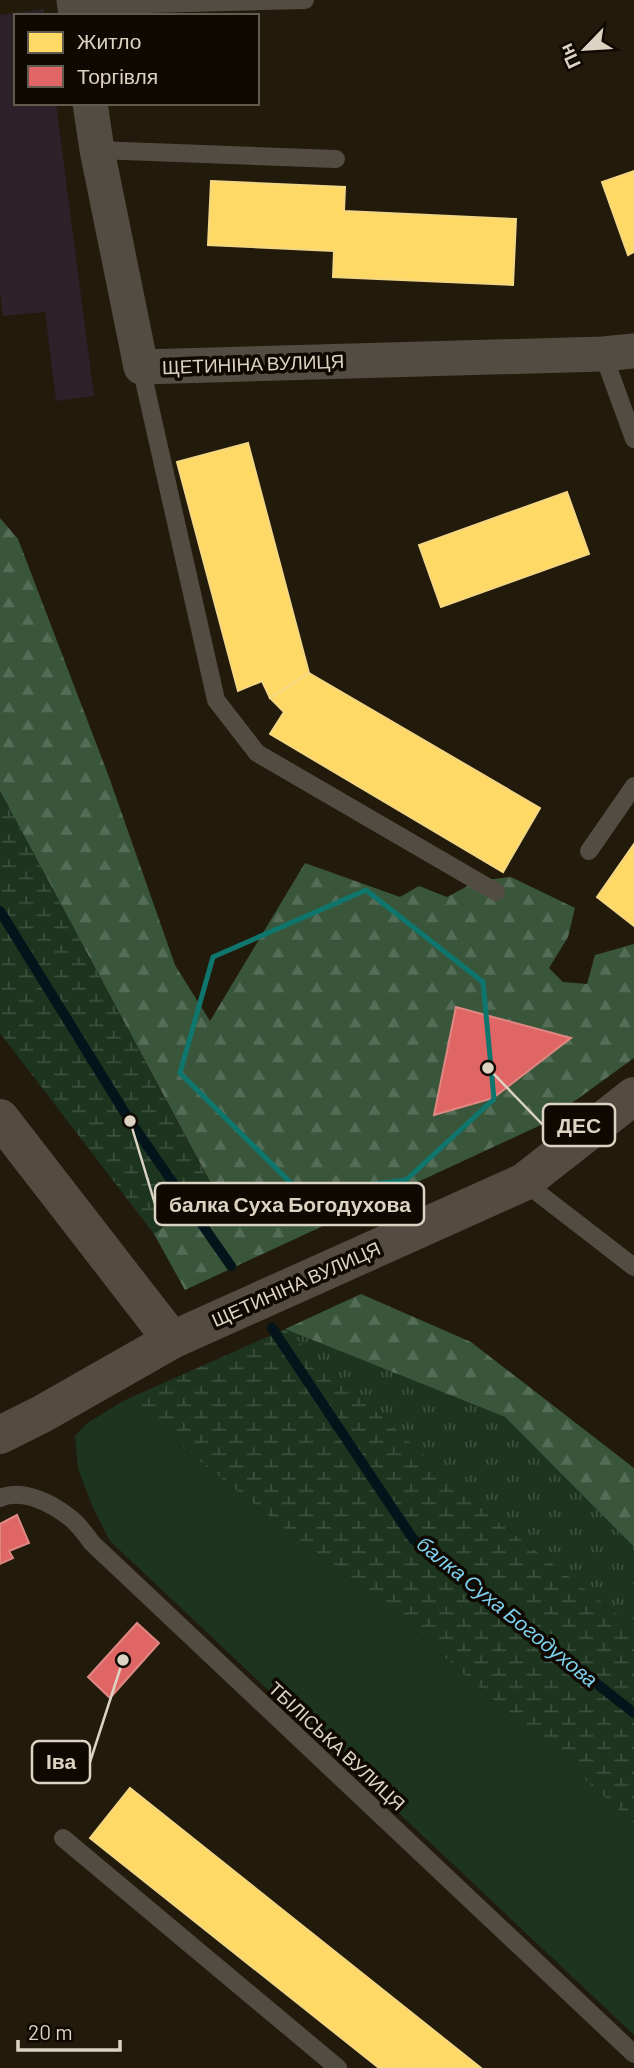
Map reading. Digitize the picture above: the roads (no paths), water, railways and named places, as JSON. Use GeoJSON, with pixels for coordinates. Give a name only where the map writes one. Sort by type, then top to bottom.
{"type":"FeatureCollection","features":[{"type":"Feature","properties":{"kind":"street","name":"ЩЕТИНІНА ВУЛИЦЯ"},"geometry":{"type":"LineString","coordinates":[[90,105],[141,367],[618,352]]}},
{"type":"Feature","properties":{"kind":"street","name":"ЩЕТИНІНА ВУЛИЦЯ"},"geometry":{"type":"LineString","coordinates":[[0,1435],[42,1415],[172,1340],[524,1182],[634,1097]]}},
{"type":"Feature","properties":{"kind":"street"},"geometry":{"type":"LineString","coordinates":[[0,1118],[172,1340]]}},
{"type":"Feature","properties":{"kind":"lane"},"geometry":{"type":"LineString","coordinates":[[75,7],[305,0]]}},
{"type":"Feature","properties":{"kind":"lane"},"geometry":{"type":"LineString","coordinates":[[97,150],[336,159]]}},
{"type":"Feature","properties":{"kind":"lane"},"geometry":{"type":"LineString","coordinates":[[618,352],[634,439]]}},
{"type":"Feature","properties":{"kind":"lane"},"geometry":{"type":"LineString","coordinates":[[141,367],[216,700],[257,752],[496,892]]}},
{"type":"Feature","properties":{"kind":"lane"},"geometry":{"type":"LineString","coordinates":[[589,851],[634,786]]}},
{"type":"Feature","properties":{"kind":"lane"},"geometry":{"type":"LineString","coordinates":[[524,1182],[634,1267]]}},
{"type":"Feature","properties":{"kind":"lane","name":"ТБІЛІСЬКА ВУЛИЦЯ"},"geometry":{"type":"LineString","coordinates":[[0,1498],[16,1494],[35,1498],[70,1517],[92,1543],[634,2054]]}},
{"type":"Feature","properties":{"kind":"lane"},"geometry":{"type":"LineString","coordinates":[[63,1838],[338,2068]]}},
{"type":"Feature","properties":{"kind":"waterway","name":"балка Суха Богодухова"},"geometry":{"type":"LineString","coordinates":[[0,911],[130,1121],[231,1266]]}},
{"type":"Feature","properties":{"kind":"waterway","name":"балка Суха Богодухова"},"geometry":{"type":"LineString","coordinates":[[272,1328],[413,1539],[634,1713]]}},
{"type":"Feature","properties":{"kind":"place","name":"ДЕС"},"geometry":{"type":"Point","coordinates":[488,1068]}},
{"type":"Feature","properties":{"kind":"place","name":"балка Суха Богодухова"},"geometry":{"type":"Point","coordinates":[130,1121]}},
{"type":"Feature","properties":{"kind":"place","name":"Іва"},"geometry":{"type":"Point","coordinates":[123,1660]}}]}
